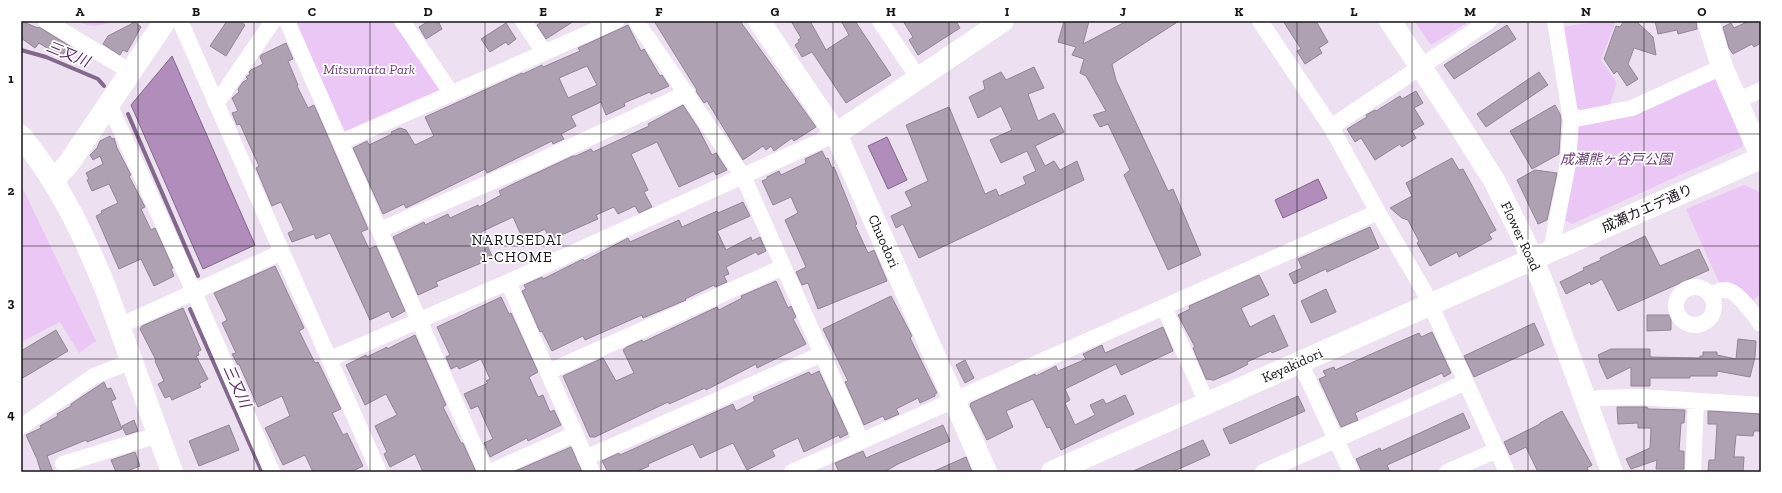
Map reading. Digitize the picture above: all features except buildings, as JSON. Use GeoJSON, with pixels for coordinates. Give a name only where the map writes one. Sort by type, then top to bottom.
{"type":"FeatureCollection","features":[{"type":"Feature","properties":{"kind":"street"},"geometry":{"type":"LineString","coordinates":[[46,21],[131,72]]}},
{"type":"Feature","properties":{"kind":"street"},"geometry":{"type":"LineString","coordinates":[[53,181],[69,163],[165,21]]}},
{"type":"Feature","properties":{"kind":"street"},"geometry":{"type":"LineString","coordinates":[[180,21],[379,472]]}},
{"type":"Feature","properties":{"kind":"street"},"geometry":{"type":"LineString","coordinates":[[216,104],[273,21]]}},
{"type":"Feature","properties":{"kind":"street"},"geometry":{"type":"LineString","coordinates":[[286,21],[341,142],[486,472]]}},
{"type":"Feature","properties":{"kind":"street"},"geometry":{"type":"LineString","coordinates":[[402,21],[452,94]]}},
{"type":"Feature","properties":{"kind":"street"},"geometry":{"type":"LineString","coordinates":[[523,21],[544,52]]}},
{"type":"Feature","properties":{"kind":"street"},"geometry":{"type":"LineString","coordinates":[[341,142],[616,21]]}},
{"type":"Feature","properties":{"kind":"street"},"geometry":{"type":"LineString","coordinates":[[636,21],[743,176],[861,441]]}},
{"type":"Feature","properties":{"kind":"street","name":"Chuodori"},"geometry":{"type":"LineString","coordinates":[[759,21],[836,134],[986,472]]}},
{"type":"Feature","properties":{"kind":"street"},"geometry":{"type":"LineString","coordinates":[[880,21],[918,79]]}},
{"type":"Feature","properties":{"kind":"street"},"geometry":{"type":"LineString","coordinates":[[330,359],[508,282],[836,134],[1003,21]]}},
{"type":"Feature","properties":{"kind":"street"},"geometry":{"type":"LineString","coordinates":[[1260,21],[1331,127],[1430,303],[1507,472]]}},
{"type":"Feature","properties":{"kind":"street","name":"Flower Road"},"geometry":{"type":"LineString","coordinates":[[1390,21],[1542,254],[1586,403],[1612,472]]}},
{"type":"Feature","properties":{"kind":"street"},"geometry":{"type":"LineString","coordinates":[[1331,127],[1489,21]]}},
{"type":"Feature","properties":{"kind":"street"},"geometry":{"type":"LineString","coordinates":[[1542,254],[1568,164],[1571,120],[1555,21]]}},
{"type":"Feature","properties":{"kind":"street"},"geometry":{"type":"LineString","coordinates":[[1708,21],[1722,67],[1761,157]]}},
{"type":"Feature","properties":{"kind":"street"},"geometry":{"type":"LineString","coordinates":[[1571,120],[1632,108],[1722,67]]}},
{"type":"Feature","properties":{"kind":"street"},"geometry":{"type":"LineString","coordinates":[[1736,101],[1761,90]]}},
{"type":"Feature","properties":{"kind":"street"},"geometry":{"type":"LineString","coordinates":[[380,230],[535,163],[687,93]]}},
{"type":"Feature","properties":{"kind":"street"},"geometry":{"type":"LineString","coordinates":[[109,104],[194,292],[272,472]]}},
{"type":"Feature","properties":{"kind":"street"},"geometry":{"type":"LineString","coordinates":[[21,136],[36,155],[53,181],[74,217],[93,259],[172,472]]}},
{"type":"Feature","properties":{"kind":"street","name":"成瀬カエデ通り"},"geometry":{"type":"LineString","coordinates":[[1542,254],[1761,157]]}},
{"type":"Feature","properties":{"kind":"street"},"geometry":{"type":"LineString","coordinates":[[792,472],[1378,212]]}},
{"type":"Feature","properties":{"kind":"street"},"geometry":{"type":"LineString","coordinates":[[119,326],[282,252]]}},
{"type":"Feature","properties":{"kind":"street","name":"Keyakidori"},"geometry":{"type":"LineString","coordinates":[[1052,472],[1542,254]]}},
{"type":"Feature","properties":{"kind":"street"},"geometry":{"type":"LineString","coordinates":[[548,372],[783,267]]}},
{"type":"Feature","properties":{"kind":"street"},"geometry":{"type":"LineString","coordinates":[[508,282],[589,465],[822,354]]}},
{"type":"Feature","properties":{"kind":"street"},"geometry":{"type":"LineString","coordinates":[[1711,295],[1718,291],[1727,290],[1735,294],[1747,305],[1761,324]]}},
{"type":"Feature","properties":{"kind":"street"},"geometry":{"type":"LineString","coordinates":[[1164,307],[1207,403]]}},
{"type":"Feature","properties":{"kind":"street"},"geometry":{"type":"LineString","coordinates":[[21,427],[94,376],[132,361]]}},
{"type":"Feature","properties":{"kind":"street"},"geometry":{"type":"LineString","coordinates":[[1300,362],[1351,472]]}},
{"type":"Feature","properties":{"kind":"street"},"geometry":{"type":"LineString","coordinates":[[1263,472],[1466,382]]}},
{"type":"Feature","properties":{"kind":"street"},"geometry":{"type":"LineString","coordinates":[[1586,403],[1600,398],[1640,397],[1761,405]]}},
{"type":"Feature","properties":{"kind":"street"},"geometry":{"type":"LineString","coordinates":[[1693,472],[1696,401]]}},
{"type":"Feature","properties":{"kind":"street"},"geometry":{"type":"LineString","coordinates":[[490,472],[575,434]]}},
{"type":"Feature","properties":{"kind":"street"},"geometry":{"type":"LineString","coordinates":[[63,464],[158,435]]}},
{"type":"Feature","properties":{"kind":"street"},"geometry":{"type":"LineString","coordinates":[[1447,472],[1497,450]]}},
{"type":"Feature","properties":{"kind":"green space"},"geometry":{"type":"Polygon","coordinates":[[[79,21],[113,21],[92,26],[83,24],[79,21]]]}},
{"type":"Feature","properties":{"kind":"green space","name":"Mitsumata Park"},"geometry":{"type":"Polygon","coordinates":[[[295,21],[396,21],[441,87],[439,92],[343,133],[295,21]]]}},
{"type":"Feature","properties":{"kind":"green space"},"geometry":{"type":"Polygon","coordinates":[[[1414,21],[1470,21],[1431,45],[1414,21]]]}},
{"type":"Feature","properties":{"kind":"green space"},"geometry":{"type":"Polygon","coordinates":[[[1599,21],[1616,21],[1601,60],[1617,83],[1609,107],[1583,112],[1576,107],[1562,27],[1599,21]]]}},
{"type":"Feature","properties":{"kind":"green space","name":"成瀬熊ヶ谷戸公園"},"geometry":{"type":"Polygon","coordinates":[[[1715,76],[1743,142],[1742,147],[1572,224],[1563,219],[1578,126],[1715,76]]]}},
{"type":"Feature","properties":{"kind":"green space"},"geometry":{"type":"Polygon","coordinates":[[[1744,185],[1760,192],[1761,195],[1761,294],[1748,304],[1722,289],[1686,209],[1744,185]]]}},
{"type":"Feature","properties":{"kind":"green space"},"geometry":{"type":"Polygon","coordinates":[[[21,187],[96,341],[79,353],[60,322],[21,342],[21,187]]]}},
{"type":"Feature","properties":{"kind":"shaded area"},"geometry":{"type":"Polygon","coordinates":[[[172,56],[255,245],[203,269],[131,105],[172,56]]]}},
{"type":"Feature","properties":{"kind":"shaded area"},"geometry":{"type":"Polygon","coordinates":[[[887,137],[907,180],[888,189],[868,146],[887,137]]]}},
{"type":"Feature","properties":{"kind":"shaded area"},"geometry":{"type":"Polygon","coordinates":[[[1318,179],[1327,198],[1283,218],[1275,200],[1318,179]]]}},
{"type":"Feature","properties":{"kind":"waterway","name":"三又川"},"geometry":{"type":"LineString","coordinates":[[21,50],[46,57],[98,79],[104,86]]}},
{"type":"Feature","properties":{"kind":"waterway","name":"三又川"},"geometry":{"type":"LineString","coordinates":[[128,114],[198,276]]}},
{"type":"Feature","properties":{"kind":"waterway","name":"三又川"},"geometry":{"type":"LineString","coordinates":[[190,309],[262,472]]}},
{"type":"Feature","properties":{"kind":"district","name":"NARUSEDAI 1-CHOME"},"geometry":{"type":"Point","coordinates":[517,248]}}]}
